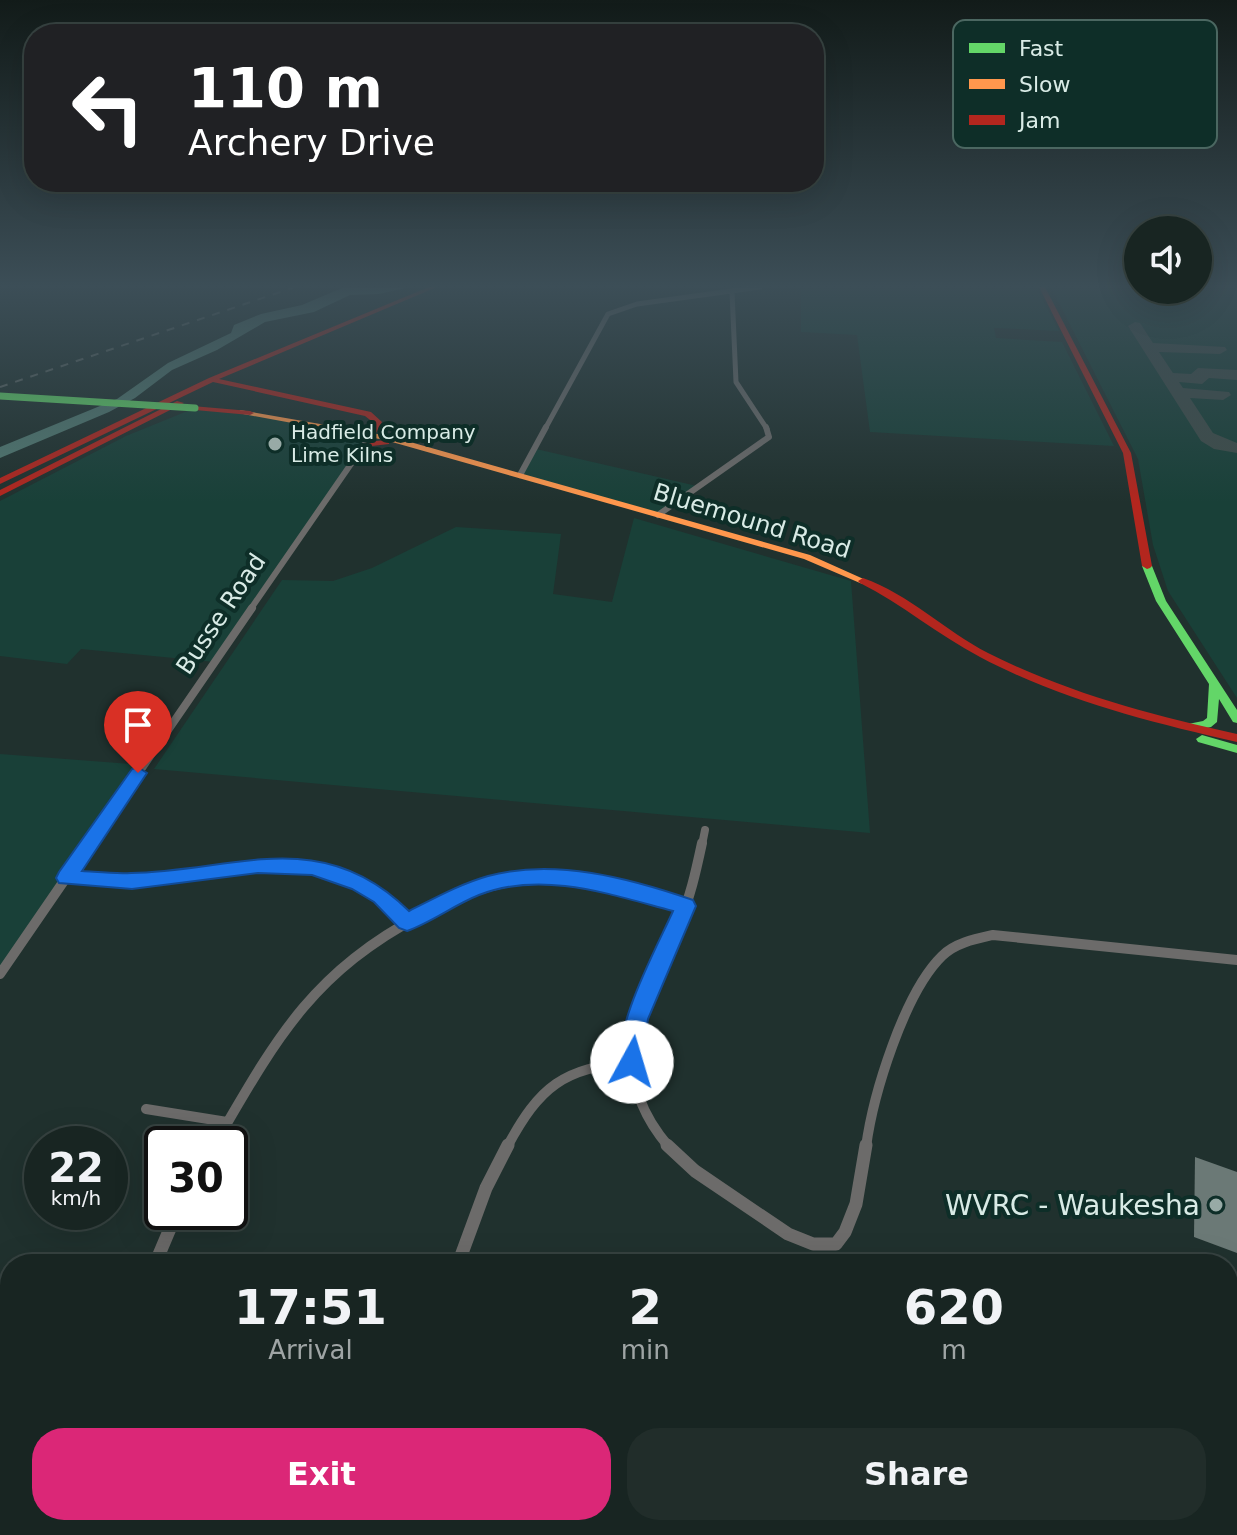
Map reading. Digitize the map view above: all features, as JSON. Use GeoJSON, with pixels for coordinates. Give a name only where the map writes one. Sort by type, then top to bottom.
{"type":"FeatureCollection","features":[{"type":"Feature","properties":{"kind":"main road"},"geometry":{"type":"LineString","coordinates":[[0,481],[83,440],[267,359]]}},
{"type":"Feature","properties":{"kind":"main road"},"geometry":{"type":"LineString","coordinates":[[1079,359],[1127,453],[1144,557],[1161,601],[1237,719]]}},
{"type":"Feature","properties":{"kind":"main road"},"geometry":{"type":"LineString","coordinates":[[0,493],[216,381],[368,414],[378,422],[371,435]]}},
{"type":"Feature","properties":{"kind":"main road","name":"Bluemound Road"},"geometry":{"type":"LineString","coordinates":[[0,396],[290,416],[350,427],[371,435]]}},
{"type":"Feature","properties":{"kind":"main road","name":"Bluemound Road"},"geometry":{"type":"LineString","coordinates":[[243,412],[398,441],[786,550],[837,568],[881,589],[980,653],[1032,680],[1093,704],[1154,721],[1237,738]]}},
{"type":"Feature","properties":{"kind":"main road"},"geometry":{"type":"LineString","coordinates":[[350,427],[367,422],[368,414]]}},
{"type":"Feature","properties":{"kind":"main road"},"geometry":{"type":"LineString","coordinates":[[83,440],[96,445]]}},
{"type":"Feature","properties":{"kind":"main road"},"geometry":{"type":"LineString","coordinates":[[359,451],[370,444],[398,441]]}},
{"type":"Feature","properties":{"kind":"main road"},"geometry":{"type":"LineString","coordinates":[[1185,728],[1212,721],[1212,682]]}},
{"type":"Feature","properties":{"kind":"main road"},"geometry":{"type":"LineString","coordinates":[[1154,721],[1237,749]]}},
{"type":"Feature","properties":{"kind":"street"},"geometry":{"type":"LineString","coordinates":[[520,475],[584,359]]}},
{"type":"Feature","properties":{"kind":"street"},"geometry":{"type":"LineString","coordinates":[[658,515],[769,437],[766,426],[736,382],[735,359]]}},
{"type":"Feature","properties":{"kind":"street","name":"Busse Road"},"geometry":{"type":"LineString","coordinates":[[0,974],[371,435]]}},
{"type":"Feature","properties":{"kind":"street"},"geometry":{"type":"LineString","coordinates":[[705,830],[686,906],[637,1019],[632,1062],[638,1092],[651,1122],[667,1144],[693,1170],[805,1242],[820,1247],[836,1244],[842,1238],[853,1213],[880,1086],[923,978],[944,954],[969,940],[993,935],[1237,960]]}},
{"type":"Feature","properties":{"kind":"street"},"geometry":{"type":"LineString","coordinates":[[66,878],[132,881],[258,865],[313,867],[360,883],[381,897],[407,922]]}},
{"type":"Feature","properties":{"kind":"street"},"geometry":{"type":"LineString","coordinates":[[225,1126],[290,1023],[314,992],[341,966],[407,922],[471,890],[492,883],[544,877],[586,880],[686,906]]}},
{"type":"Feature","properties":{"kind":"street"},"geometry":{"type":"LineString","coordinates":[[462,1254],[505,1151],[541,1096],[576,1071],[632,1062]]}},
{"type":"Feature","properties":{"kind":"street"},"geometry":{"type":"LineString","coordinates":[[146,1109],[227,1122]]}},
{"type":"Feature","properties":{"kind":"street"},"geometry":{"type":"LineString","coordinates":[[159,1254],[169,1230]]}},
{"type":"Feature","properties":{"kind":"shaded area"},"geometry":{"type":"Polygon","coordinates":[[[177,359],[198,359],[172,370],[135,398],[109,412],[0,458],[0,447],[117,399],[177,359]]]}},
{"type":"Feature","properties":{"kind":"shaded area"},"geometry":{"type":"Polygon","coordinates":[[[860,359],[1070,359],[1114,446],[870,432],[860,359]]]}},
{"type":"Feature","properties":{"kind":"shaded area"},"geometry":{"type":"Polygon","coordinates":[[[1087,359],[1237,359],[1237,698],[1168,591],[1153,545],[1138,459],[1087,359]]]}},
{"type":"Feature","properties":{"kind":"shaded area"},"geometry":{"type":"Polygon","coordinates":[[[195,408],[243,412],[371,435],[215,662],[81,649],[67,664],[0,656],[0,501],[126,436],[195,408]]]}},
{"type":"Feature","properties":{"kind":"shaded area"},"geometry":{"type":"Polygon","coordinates":[[[536,449],[697,486],[658,515],[520,475],[536,449]]]}},
{"type":"Feature","properties":{"kind":"shaded area"},"geometry":{"type":"Polygon","coordinates":[[[634,518],[851,581],[870,833],[154,769],[282,580],[333,581],[372,568],[456,527],[561,534],[553,594],[612,602],[634,518]]]}},
{"type":"Feature","properties":{"kind":"shaded area"},"geometry":{"type":"Polygon","coordinates":[[[0,754],[144,765],[0,974],[0,754]]]}},
{"type":"Feature","properties":{"kind":"building","name":"WVRC - Waukesha"},"geometry":{"type":"Polygon","coordinates":[[[1195,1157],[1237,1172],[1237,1253],[1194,1237],[1195,1157]]]}},
{"type":"Feature","properties":{"kind":"taxiway"},"geometry":{"type":"LineString","coordinates":[[1156,359],[1168,377]]}},
{"type":"Feature","properties":{"kind":"taxiway"},"geometry":{"type":"LineString","coordinates":[[1168,377],[1202,379],[1198,373],[1237,375]]}},
{"type":"Feature","properties":{"kind":"taxiway"},"geometry":{"type":"LineString","coordinates":[[1168,377],[1178,393]]}},
{"type":"Feature","properties":{"kind":"taxiway"},"geometry":{"type":"LineString","coordinates":[[1178,393],[1223,395]]}},
{"type":"Feature","properties":{"kind":"taxiway"},"geometry":{"type":"LineString","coordinates":[[1178,393],[1207,437],[1220,445],[1237,448]]}},
{"type":"Feature","properties":{"kind":"railway"},"geometry":{"type":"LineString","coordinates":[[0,387],[84,359]]}},
{"type":"Feature","properties":{"kind":"traffic: fast"},"geometry":{"type":"LineString","coordinates":[[0,396],[195,408]]}},
{"type":"Feature","properties":{"kind":"traffic: fast"},"geometry":{"type":"LineString","coordinates":[[1147,566],[1161,601],[1237,719]]}},
{"type":"Feature","properties":{"kind":"traffic: fast"},"geometry":{"type":"LineString","coordinates":[[1192,727],[1207,724],[1213,719],[1213,686]]}},
{"type":"Feature","properties":{"kind":"traffic: fast"},"geometry":{"type":"LineString","coordinates":[[1202,739],[1237,749]]}},
{"type":"Feature","properties":{"kind":"traffic: slow"},"geometry":{"type":"LineString","coordinates":[[243,412],[386,438],[807,557],[863,581]]}},
{"type":"Feature","properties":{"kind":"traffic: jam"},"geometry":{"type":"LineString","coordinates":[[0,481],[263,359]]}},
{"type":"Feature","properties":{"kind":"traffic: jam"},"geometry":{"type":"LineString","coordinates":[[1079,359],[1127,453],[1147,566]]}},
{"type":"Feature","properties":{"kind":"traffic: jam"},"geometry":{"type":"LineString","coordinates":[[212,380],[368,414],[378,422],[371,435]]}},
{"type":"Feature","properties":{"kind":"traffic: jam"},"geometry":{"type":"LineString","coordinates":[[0,493],[180,403]]}},
{"type":"Feature","properties":{"kind":"traffic: jam"},"geometry":{"type":"LineString","coordinates":[[195,408],[250,413]]}},
{"type":"Feature","properties":{"kind":"traffic: jam"},"geometry":{"type":"LineString","coordinates":[[359,451],[370,444],[386,442]]}},
{"type":"Feature","properties":{"kind":"traffic: jam"},"geometry":{"type":"LineString","coordinates":[[863,581],[894,597],[982,654],[1044,683],[1138,714],[1237,738]]}},
{"type":"Feature","properties":{"kind":"place","name":"Hadfield Company Lime Kilns"},"geometry":{"type":"Point","coordinates":[275,444]}},
{"type":"Feature","properties":{"kind":"place","name":"WVRC - Waukesha"},"geometry":{"type":"Point","coordinates":[1216,1205]}},
{"type":"Feature","properties":{"kind":"route"},"geometry":{"type":"LineString","coordinates":[[138,773],[66,878],[112,882],[168,878],[258,865],[313,867],[360,883],[381,897],[407,922],[492,883],[544,877],[586,880],[686,906],[637,1019],[632,1039],[632,1062]]}}]}
